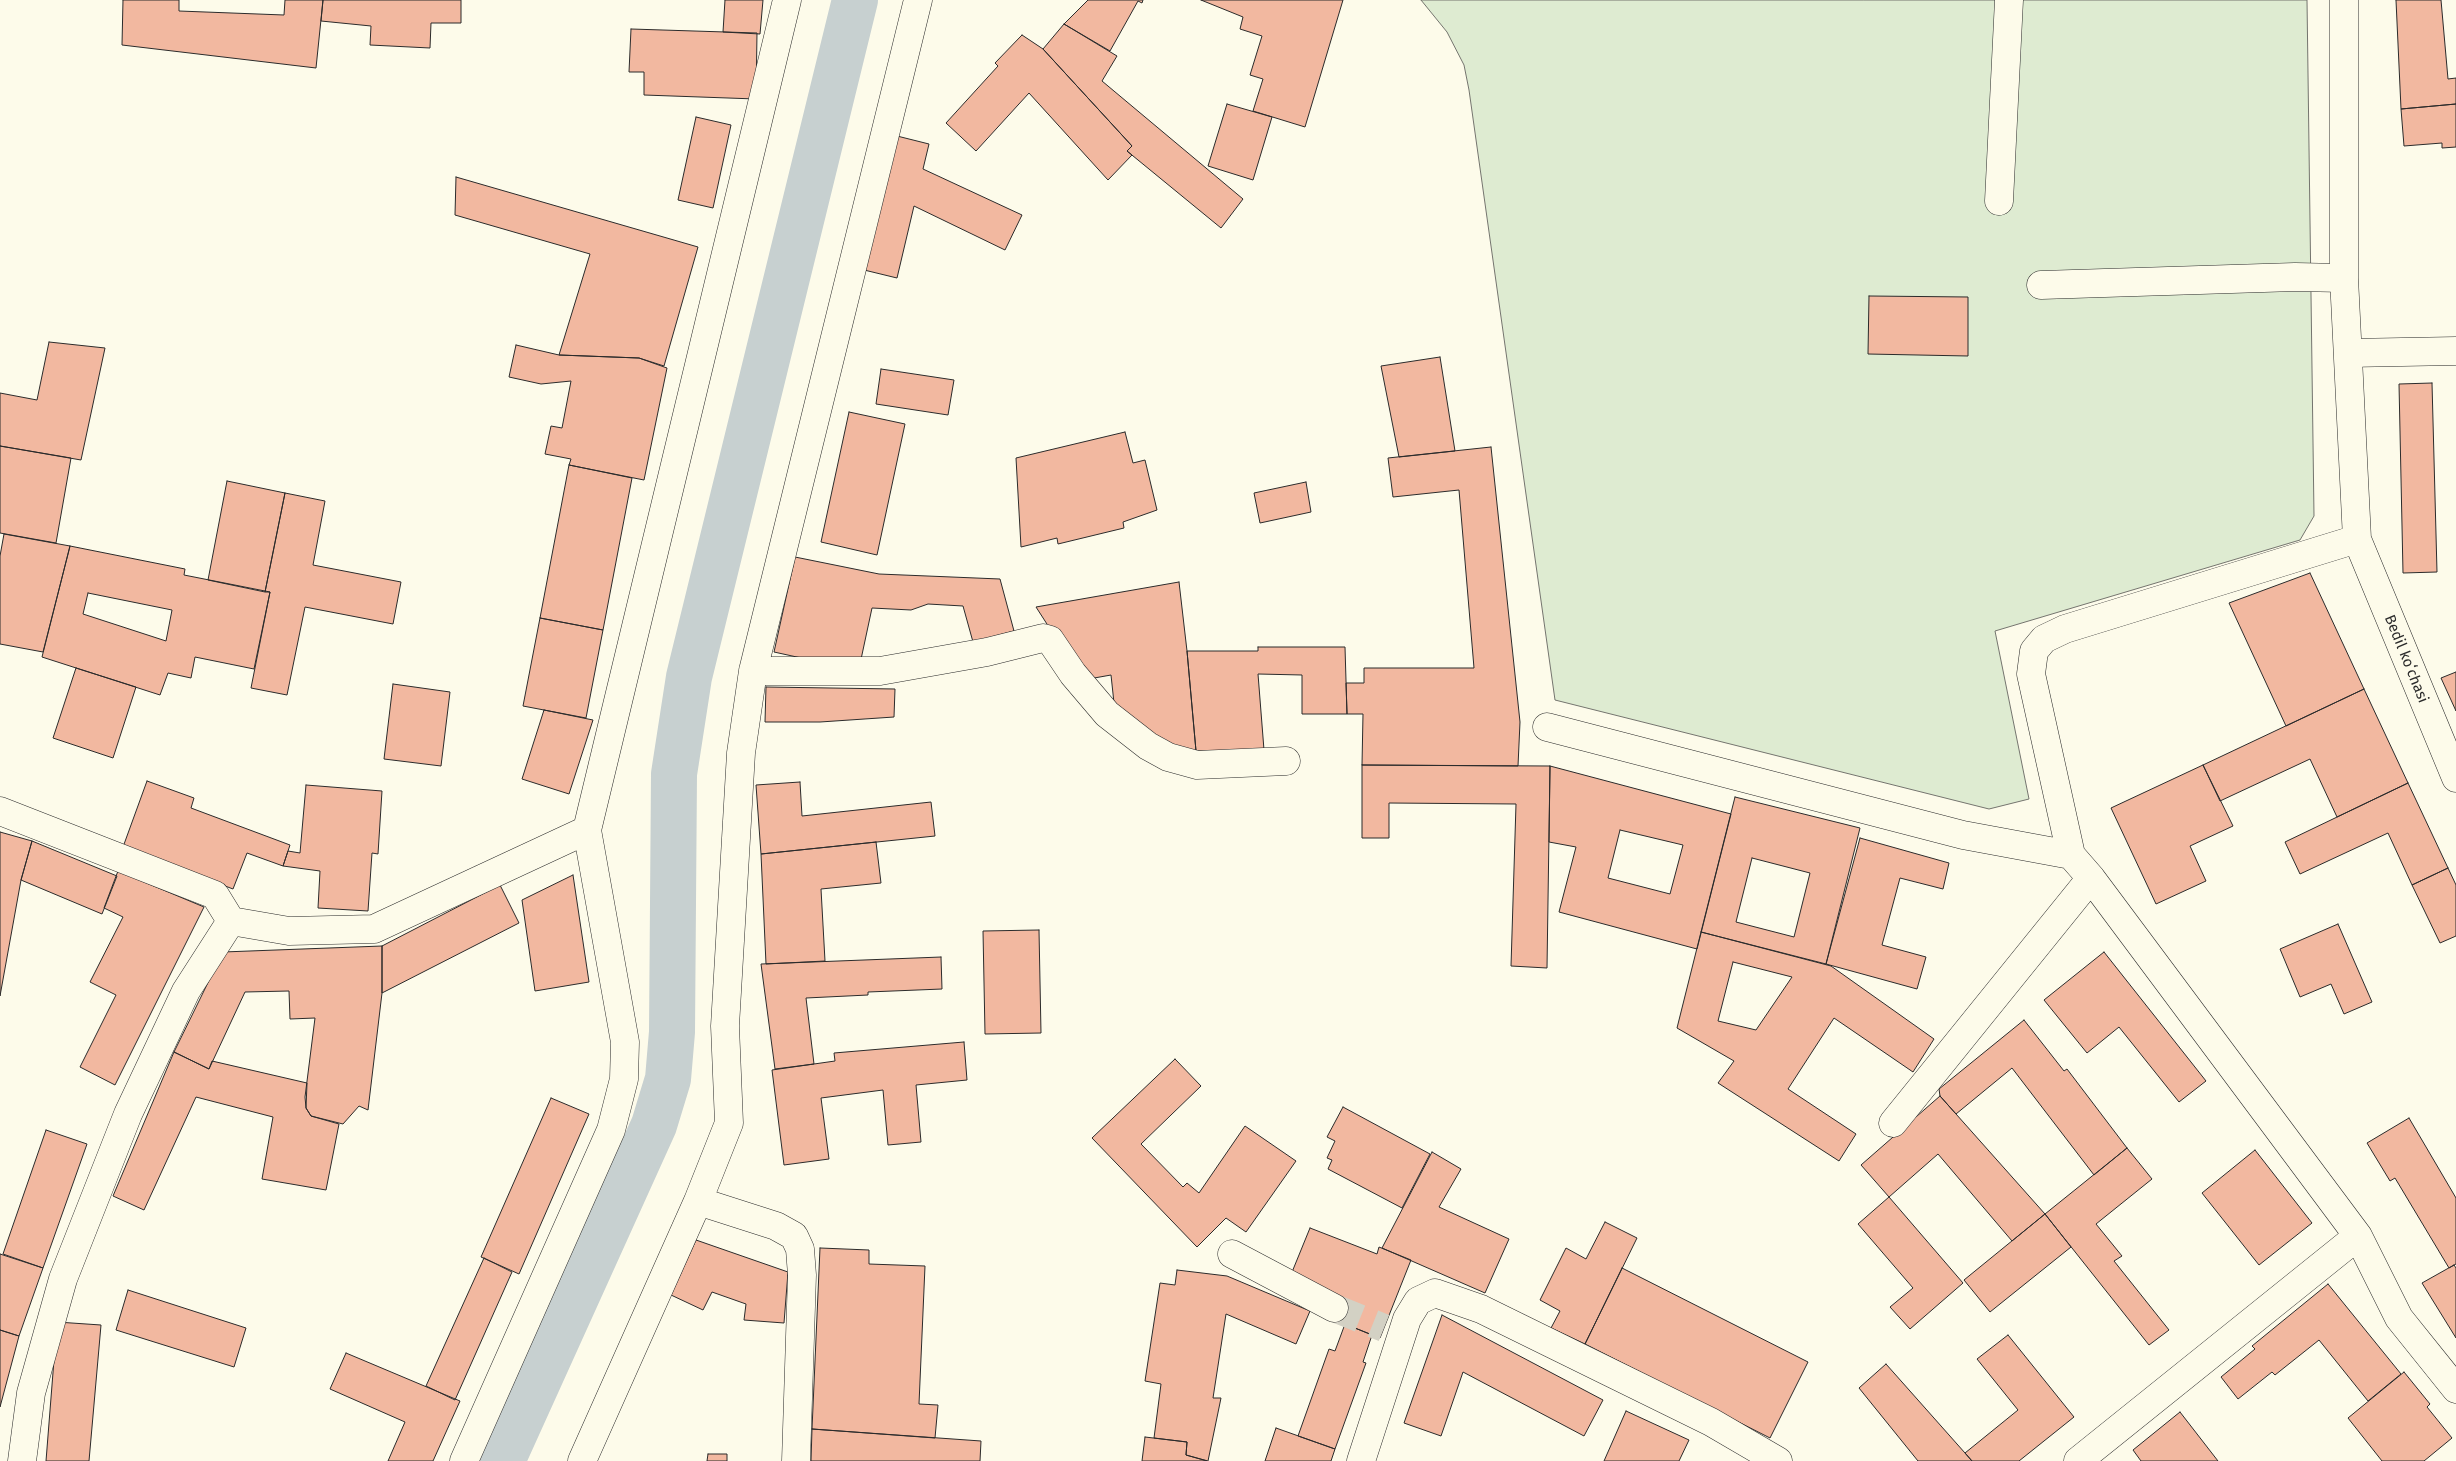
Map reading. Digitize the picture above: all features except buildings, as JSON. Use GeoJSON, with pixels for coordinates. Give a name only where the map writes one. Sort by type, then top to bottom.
{"type":"FeatureCollection","features":[{"type":"Feature","properties":{"kind":"street"},"geometry":{"type":"LineString","coordinates":[[464,1461],[611,1130],[624,1079],[625,1042],[586,830],[787,0]]}},
{"type":"Feature","properties":{"kind":"street"},"geometry":{"type":"LineString","coordinates":[[582,1461],[698,1201],[729,1123],[726,1006],[741,753],[753,671],[918,0]]}},
{"type":"Feature","properties":{"kind":"street"},"geometry":{"type":"LineString","coordinates":[[1999,201],[2008,0]]}},
{"type":"Feature","properties":{"kind":"street","name":"Bedil koʻchasi"},"geometry":{"type":"LineString","coordinates":[[2344,0],[2344,278],[2357,539],[2456,778]]}},
{"type":"Feature","properties":{"kind":"street"},"geometry":{"type":"LineString","coordinates":[[2041,285],[2295,277],[2344,278]]}},
{"type":"Feature","properties":{"kind":"street"},"geometry":{"type":"LineString","coordinates":[[2348,353],[2456,351]]}},
{"type":"Feature","properties":{"kind":"street"},"geometry":{"type":"LineString","coordinates":[[2357,539],[2065,629],[2044,639],[2034,651],[2031,674],[2070,855],[2091,878],[2358,1236],[2399,1318],[2456,1389]]}},
{"type":"Feature","properties":{"kind":"street"},"geometry":{"type":"LineString","coordinates":[[753,671],[880,671],[987,652],[1043,638],[1050,640],[1072,674],[1107,714],[1148,746],[1168,758],[1197,765],[1286,761]]}},
{"type":"Feature","properties":{"kind":"street"},"geometry":{"type":"LineString","coordinates":[[1547,727],[1963,835],[2070,855]]}},
{"type":"Feature","properties":{"kind":"street"},"geometry":{"type":"LineString","coordinates":[[0,810],[215,895],[231,921],[289,931],[374,929],[586,830]]}},
{"type":"Feature","properties":{"kind":"street"},"geometry":{"type":"LineString","coordinates":[[1893,1123],[2091,878]]}},
{"type":"Feature","properties":{"kind":"street"},"geometry":{"type":"LineString","coordinates":[[22,1461],[31,1393],[70,1261],[128,1114],[148,1070],[186,991],[231,921]]}},
{"type":"Feature","properties":{"kind":"street"},"geometry":{"type":"LineString","coordinates":[[698,1201],[776,1226],[794,1236],[800,1249],[802,1275],[796,1461]]}},
{"type":"Feature","properties":{"kind":"street"},"geometry":{"type":"LineString","coordinates":[[2078,1461],[2358,1236]]}},
{"type":"Feature","properties":{"kind":"street"},"geometry":{"type":"LineString","coordinates":[[1232,1254],[1334,1308]]}},
{"type":"Feature","properties":{"kind":"street"},"geometry":{"type":"LineString","coordinates":[[1361,1461],[1394,1329],[1418,1301],[1436,1293],[1481,1310],[1702,1418],[1778,1461]]}},
{"type":"Feature","properties":{"kind":"green space"},"geometry":{"type":"Polygon","coordinates":[[[1421,0],[2307,0],[2314,516],[2300,540],[1995,631],[2029,799],[1989,809],[1555,700],[1469,90],[1464,65],[1447,32],[1421,0]]]}},
{"type":"Feature","properties":{"kind":"waterway"},"geometry":{"type":"LineString","coordinates":[[502,1461],[654,1125],[668,1079],[672,1032],[674,774],[689,677],[855,0]]}},
{"type":"Feature","properties":{"kind":"tunnel"},"geometry":{"type":"LineString","coordinates":[[1334,1308],[1384,1328]]}}]}
